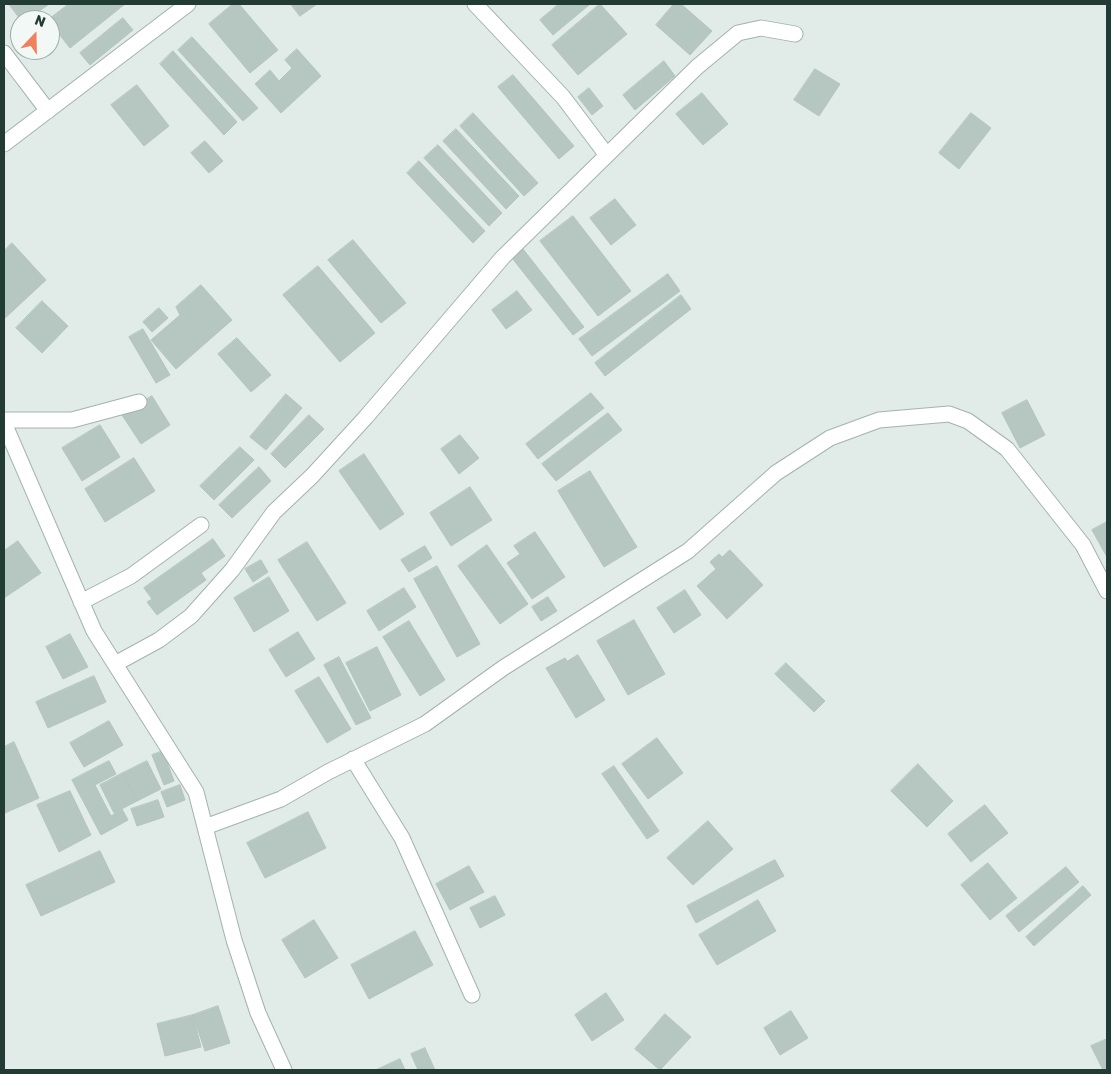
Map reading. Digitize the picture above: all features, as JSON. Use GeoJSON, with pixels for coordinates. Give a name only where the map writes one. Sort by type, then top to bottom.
{"type":"FeatureCollection","features":[{"type":"Feature","properties":{"kind":"street"},"geometry":{"type":"LineString","coordinates":[[4,144],[188,4]]}},
{"type":"Feature","properties":{"kind":"street"},"geometry":{"type":"LineString","coordinates":[[475,4],[563,97],[606,154]]}},
{"type":"Feature","properties":{"kind":"street"},"geometry":{"type":"LineString","coordinates":[[115,664],[159,640],[191,616],[232,570],[274,512],[312,476],[366,417],[503,257],[606,154],[697,67],[738,33],[761,28],[795,34]]}},
{"type":"Feature","properties":{"kind":"street"},"geometry":{"type":"LineString","coordinates":[[4,53],[48,110]]}},
{"type":"Feature","properties":{"kind":"street"},"geometry":{"type":"LineString","coordinates":[[139,402],[72,420],[4,422],[94,631],[196,792],[234,940],[258,1013],[284,1070]]}},
{"type":"Feature","properties":{"kind":"street"},"geometry":{"type":"LineString","coordinates":[[205,827],[281,799],[425,724],[503,668],[688,551],[776,473],[830,438],[879,420],[949,414],[968,420],[1007,449],[1083,545],[1107,591]]}},
{"type":"Feature","properties":{"kind":"street"},"geometry":{"type":"LineString","coordinates":[[81,602],[131,576],[200,525]]}},
{"type":"Feature","properties":{"kind":"street"},"geometry":{"type":"LineString","coordinates":[[353,760],[402,838],[472,995]]}},
{"type":"Feature","properties":{"kind":"building"},"geometry":{"type":"Polygon","coordinates":[[[9,4],[49,4],[41,10],[14,10],[9,4]]]}},
{"type":"Feature","properties":{"kind":"building"},"geometry":{"type":"Polygon","coordinates":[[[69,4],[125,4],[70,48],[60,35],[60,11],[69,4]]]}},
{"type":"Feature","properties":{"kind":"building"},"geometry":{"type":"Polygon","coordinates":[[[233,4],[239,4],[278,50],[250,73],[209,24],[233,4]]]}},
{"type":"Feature","properties":{"kind":"building"},"geometry":{"type":"Polygon","coordinates":[[[291,4],[317,4],[300,16],[291,4]]]}},
{"type":"Feature","properties":{"kind":"building"},"geometry":{"type":"Polygon","coordinates":[[[559,4],[589,5],[553,35],[540,20],[559,4]]]}},
{"type":"Feature","properties":{"kind":"building"},"geometry":{"type":"Polygon","coordinates":[[[600,4],[627,34],[578,75],[552,45],[600,4]]]}},
{"type":"Feature","properties":{"kind":"building"},"geometry":{"type":"Polygon","coordinates":[[[674,4],[681,4],[712,31],[690,55],[656,25],[674,4]]]}},
{"type":"Feature","properties":{"kind":"building"},"geometry":{"type":"Polygon","coordinates":[[[123,18],[133,30],[90,65],[80,53],[123,18]]]}},
{"type":"Feature","properties":{"kind":"building"},"geometry":{"type":"Polygon","coordinates":[[[192,37],[258,108],[243,121],[178,50],[192,37]]]}},
{"type":"Feature","properties":{"kind":"building"},"geometry":{"type":"Polygon","coordinates":[[[297,49],[321,76],[281,113],[255,84],[270,70],[279,81],[292,68],[285,60],[297,49]]]}},
{"type":"Feature","properties":{"kind":"building"},"geometry":{"type":"Polygon","coordinates":[[[173,51],[237,122],[224,135],[160,64],[173,51]]]}},
{"type":"Feature","properties":{"kind":"building"},"geometry":{"type":"Polygon","coordinates":[[[664,61],[675,76],[635,110],[623,95],[664,61]]]}},
{"type":"Feature","properties":{"kind":"building"},"geometry":{"type":"Polygon","coordinates":[[[815,69],[840,84],[819,116],[794,100],[815,69]]]}},
{"type":"Feature","properties":{"kind":"building"},"geometry":{"type":"Polygon","coordinates":[[[513,75],[574,146],[559,159],[498,87],[513,75]]]}},
{"type":"Feature","properties":{"kind":"building"},"geometry":{"type":"Polygon","coordinates":[[[137,85],[169,126],[144,146],[111,105],[137,85]]]}},
{"type":"Feature","properties":{"kind":"building"},"geometry":{"type":"Polygon","coordinates":[[[589,88],[603,106],[592,115],[578,97],[589,88]]]}},
{"type":"Feature","properties":{"kind":"building"},"geometry":{"type":"Polygon","coordinates":[[[702,93],[728,124],[703,145],[676,114],[702,93]]]}},
{"type":"Feature","properties":{"kind":"building"},"geometry":{"type":"Polygon","coordinates":[[[473,113],[538,183],[524,196],[460,126],[473,113]]]}},
{"type":"Feature","properties":{"kind":"building"},"geometry":{"type":"Polygon","coordinates":[[[971,113],[991,128],[959,169],[939,153],[971,113]]]}},
{"type":"Feature","properties":{"kind":"building"},"geometry":{"type":"Polygon","coordinates":[[[456,129],[519,196],[506,209],[443,141],[456,129]]]}},
{"type":"Feature","properties":{"kind":"building"},"geometry":{"type":"Polygon","coordinates":[[[205,141],[223,161],[209,173],[191,153],[205,141]]]}},
{"type":"Feature","properties":{"kind":"building"},"geometry":{"type":"Polygon","coordinates":[[[438,145],[502,213],[489,226],[424,158],[438,145]]]}},
{"type":"Feature","properties":{"kind":"building"},"geometry":{"type":"Polygon","coordinates":[[[419,161],[485,231],[473,243],[407,173],[419,161]]]}},
{"type":"Feature","properties":{"kind":"building"},"geometry":{"type":"Polygon","coordinates":[[[615,199],[636,225],[611,245],[590,218],[615,199]]]}},
{"type":"Feature","properties":{"kind":"building"},"geometry":{"type":"Polygon","coordinates":[[[573,216],[631,291],[598,316],[540,241],[573,216]]]}},
{"type":"Feature","properties":{"kind":"building"},"geometry":{"type":"Polygon","coordinates":[[[353,240],[406,303],[381,323],[328,260],[353,240]]]}},
{"type":"Feature","properties":{"kind":"building"},"geometry":{"type":"Polygon","coordinates":[[[12,243],[46,280],[4,319],[4,251],[12,243]]]}},
{"type":"Feature","properties":{"kind":"building"},"geometry":{"type":"Polygon","coordinates":[[[523,249],[584,327],[573,335],[512,258],[523,249]]]}},
{"type":"Feature","properties":{"kind":"building"},"geometry":{"type":"Polygon","coordinates":[[[318,266],[375,333],[340,362],[283,295],[318,266]]]}},
{"type":"Feature","properties":{"kind":"building"},"geometry":{"type":"Polygon","coordinates":[[[668,274],[680,291],[592,356],[579,339],[668,274]]]}},
{"type":"Feature","properties":{"kind":"building"},"geometry":{"type":"Polygon","coordinates":[[[201,285],[232,320],[176,369],[151,340],[180,315],[176,307],[201,285]]]}},
{"type":"Feature","properties":{"kind":"building"},"geometry":{"type":"Polygon","coordinates":[[[517,291],[532,310],[506,329],[492,310],[517,291]]]}},
{"type":"Feature","properties":{"kind":"building"},"geometry":{"type":"Polygon","coordinates":[[[681,295],[691,309],[605,376],[595,363],[681,295]]]}},
{"type":"Feature","properties":{"kind":"building"},"geometry":{"type":"Polygon","coordinates":[[[42,301],[68,326],[42,353],[16,328],[42,301]]]}},
{"type":"Feature","properties":{"kind":"building"},"geometry":{"type":"Polygon","coordinates":[[[159,308],[168,318],[152,332],[143,322],[159,308]]]}},
{"type":"Feature","properties":{"kind":"building"},"geometry":{"type":"Polygon","coordinates":[[[143,329],[170,375],[156,383],[129,337],[143,329]]]}},
{"type":"Feature","properties":{"kind":"building"},"geometry":{"type":"Polygon","coordinates":[[[237,338],[271,375],[251,392],[218,354],[237,338]]]}},
{"type":"Feature","properties":{"kind":"building"},"geometry":{"type":"Polygon","coordinates":[[[591,393],[604,408],[538,459],[526,444],[591,393]]]}},
{"type":"Feature","properties":{"kind":"building"},"geometry":{"type":"Polygon","coordinates":[[[286,394],[302,408],[266,450],[250,437],[286,394]]]}},
{"type":"Feature","properties":{"kind":"building"},"geometry":{"type":"Polygon","coordinates":[[[152,396],[170,425],[141,444],[122,415],[152,396]]]}},
{"type":"Feature","properties":{"kind":"building"},"geometry":{"type":"Polygon","coordinates":[[[1027,400],[1045,435],[1020,448],[1002,413],[1027,400]]]}},
{"type":"Feature","properties":{"kind":"building"},"geometry":{"type":"Polygon","coordinates":[[[608,413],[622,430],[556,481],[542,464],[608,413]]]}},
{"type":"Feature","properties":{"kind":"building"},"geometry":{"type":"Polygon","coordinates":[[[309,415],[324,429],[285,468],[271,454],[309,415]]]}},
{"type":"Feature","properties":{"kind":"building"},"geometry":{"type":"Polygon","coordinates":[[[100,425],[120,457],[82,481],[62,448],[100,425]]]}},
{"type":"Feature","properties":{"kind":"building"},"geometry":{"type":"Polygon","coordinates":[[[460,435],[479,458],[459,474],[441,449],[460,435]]]}},
{"type":"Feature","properties":{"kind":"building"},"geometry":{"type":"Polygon","coordinates":[[[240,447],[254,460],[214,500],[200,486],[240,447]]]}},
{"type":"Feature","properties":{"kind":"building"},"geometry":{"type":"Polygon","coordinates":[[[364,454],[404,514],[380,530],[339,471],[364,454]]]}},
{"type":"Feature","properties":{"kind":"building"},"geometry":{"type":"Polygon","coordinates":[[[134,458],[155,491],[105,522],[85,489],[134,458]]]}},
{"type":"Feature","properties":{"kind":"building"},"geometry":{"type":"Polygon","coordinates":[[[259,467],[271,481],[232,518],[219,505],[259,467]]]}},
{"type":"Feature","properties":{"kind":"building"},"geometry":{"type":"Polygon","coordinates":[[[590,471],[637,547],[604,567],[558,491],[590,471]]]}},
{"type":"Feature","properties":{"kind":"building"},"geometry":{"type":"Polygon","coordinates":[[[470,487],[492,520],[451,546],[430,513],[470,487]]]}},
{"type":"Feature","properties":{"kind":"building"},"geometry":{"type":"Polygon","coordinates":[[[1107,522],[1107,557],[1092,530],[1107,522]]]}},
{"type":"Feature","properties":{"kind":"building"},"geometry":{"type":"Polygon","coordinates":[[[535,532],[565,577],[532,599],[507,563],[520,554],[514,546],[535,532]]]}},
{"type":"Feature","properties":{"kind":"building"},"geometry":{"type":"Polygon","coordinates":[[[213,539],[225,556],[201,573],[206,580],[157,615],[147,602],[152,599],[144,588],[213,539]]]}},
{"type":"Feature","properties":{"kind":"building"},"geometry":{"type":"Polygon","coordinates":[[[18,541],[41,573],[4,598],[4,551],[18,541]]]}},
{"type":"Feature","properties":{"kind":"building"},"geometry":{"type":"Polygon","coordinates":[[[307,542],[346,603],[317,621],[278,560],[307,542]]]}},
{"type":"Feature","properties":{"kind":"building"},"geometry":{"type":"Polygon","coordinates":[[[487,545],[528,604],[500,624],[458,566],[487,545]]]}},
{"type":"Feature","properties":{"kind":"building"},"geometry":{"type":"Polygon","coordinates":[[[425,546],[432,558],[409,572],[401,560],[425,546]]]}},
{"type":"Feature","properties":{"kind":"building"},"geometry":{"type":"Polygon","coordinates":[[[730,550],[763,585],[727,619],[697,586],[716,569],[710,562],[719,554],[722,557],[730,550]]]}},
{"type":"Feature","properties":{"kind":"building"},"geometry":{"type":"Polygon","coordinates":[[[261,560],[268,572],[253,582],[245,569],[261,560]]]}},
{"type":"Feature","properties":{"kind":"building"},"geometry":{"type":"Polygon","coordinates":[[[437,566],[480,644],[457,657],[414,579],[437,566]]]}},
{"type":"Feature","properties":{"kind":"building"},"geometry":{"type":"Polygon","coordinates":[[[269,577],[289,611],[254,632],[234,598],[269,577]]]}},
{"type":"Feature","properties":{"kind":"building"},"geometry":{"type":"Polygon","coordinates":[[[404,588],[416,607],[379,631],[367,611],[404,588]]]}},
{"type":"Feature","properties":{"kind":"building"},"geometry":{"type":"Polygon","coordinates":[[[685,590],[701,615],[674,633],[657,608],[685,590]]]}},
{"type":"Feature","properties":{"kind":"building"},"geometry":{"type":"Polygon","coordinates":[[[548,597],[557,611],[541,621],[532,607],[548,597]]]}},
{"type":"Feature","properties":{"kind":"building"},"geometry":{"type":"Polygon","coordinates":[[[634,620],[665,674],[628,695],[597,641],[634,620]]]}},
{"type":"Feature","properties":{"kind":"building"},"geometry":{"type":"Polygon","coordinates":[[[409,621],[445,680],[420,696],[383,637],[409,621]]]}},
{"type":"Feature","properties":{"kind":"building"},"geometry":{"type":"Polygon","coordinates":[[[298,632],[315,659],[286,677],[269,650],[298,632]]]}},
{"type":"Feature","properties":{"kind":"building"},"geometry":{"type":"Polygon","coordinates":[[[70,634],[88,667],[63,679],[46,647],[70,634]]]}},
{"type":"Feature","properties":{"kind":"building"},"geometry":{"type":"Polygon","coordinates":[[[377,647],[401,695],[370,711],[346,663],[377,647]]]}},
{"type":"Feature","properties":{"kind":"building"},"geometry":{"type":"Polygon","coordinates":[[[578,655],[605,700],[576,718],[546,668],[565,658],[567,661],[578,655]]]}},
{"type":"Feature","properties":{"kind":"building"},"geometry":{"type":"Polygon","coordinates":[[[339,657],[371,718],[356,725],[324,665],[339,657]]]}},
{"type":"Feature","properties":{"kind":"building"},"geometry":{"type":"Polygon","coordinates":[[[786,663],[825,701],[814,712],[775,674],[786,663]]]}},
{"type":"Feature","properties":{"kind":"building"},"geometry":{"type":"Polygon","coordinates":[[[94,676],[106,702],[48,728],[36,702],[94,676]]]}},
{"type":"Feature","properties":{"kind":"building"},"geometry":{"type":"Polygon","coordinates":[[[319,677],[351,729],[327,743],[295,691],[319,677]]]}},
{"type":"Feature","properties":{"kind":"building"},"geometry":{"type":"Polygon","coordinates":[[[109,721],[123,745],[84,767],[70,743],[109,721]]]}},
{"type":"Feature","properties":{"kind":"building"},"geometry":{"type":"Polygon","coordinates":[[[657,738],[683,773],[648,799],[622,764],[657,738]]]}},
{"type":"Feature","properties":{"kind":"building"},"geometry":{"type":"Polygon","coordinates":[[[14,742],[39,798],[5,813],[4,747],[14,742]]]}},
{"type":"Feature","properties":{"kind":"building"},"geometry":{"type":"Polygon","coordinates":[[[163,751],[174,781],[164,785],[152,755],[163,751]]]}},
{"type":"Feature","properties":{"kind":"building"},"geometry":{"type":"Polygon","coordinates":[[[109,761],[116,774],[95,785],[111,816],[122,809],[128,820],[101,835],[72,780],[109,761]]]}},
{"type":"Feature","properties":{"kind":"building"},"geometry":{"type":"Polygon","coordinates":[[[147,761],[161,789],[137,801],[123,773],[147,761]]]}},
{"type":"Feature","properties":{"kind":"building"},"geometry":{"type":"Polygon","coordinates":[[[918,764],[953,801],[927,827],[891,791],[918,764]]]}},
{"type":"Feature","properties":{"kind":"building"},"geometry":{"type":"Polygon","coordinates":[[[614,766],[659,831],[647,839],[602,774],[614,766]]]}},
{"type":"Feature","properties":{"kind":"building"},"geometry":{"type":"Polygon","coordinates":[[[123,773],[137,801],[114,813],[100,785],[123,773]]]}},
{"type":"Feature","properties":{"kind":"building"},"geometry":{"type":"Polygon","coordinates":[[[180,785],[185,800],[167,807],[161,792],[180,785]]]}},
{"type":"Feature","properties":{"kind":"building"},"geometry":{"type":"Polygon","coordinates":[[[70,791],[91,835],[59,852],[37,805],[70,791]]]}},
{"type":"Feature","properties":{"kind":"building"},"geometry":{"type":"Polygon","coordinates":[[[158,800],[164,817],[137,826],[131,809],[158,800]]]}},
{"type":"Feature","properties":{"kind":"building"},"geometry":{"type":"Polygon","coordinates":[[[985,805],[1008,833],[971,862],[948,834],[985,805]]]}},
{"type":"Feature","properties":{"kind":"building"},"geometry":{"type":"Polygon","coordinates":[[[308,812],[326,848],[265,878],[247,843],[308,812]]]}},
{"type":"Feature","properties":{"kind":"building"},"geometry":{"type":"Polygon","coordinates":[[[708,821],[733,849],[693,885],[667,858],[708,821]]]}},
{"type":"Feature","properties":{"kind":"building"},"geometry":{"type":"Polygon","coordinates":[[[100,851],[115,882],[41,916],[26,885],[100,851]]]}},
{"type":"Feature","properties":{"kind":"building"},"geometry":{"type":"Polygon","coordinates":[[[775,860],[784,876],[696,923],[687,906],[775,860]]]}},
{"type":"Feature","properties":{"kind":"building"},"geometry":{"type":"Polygon","coordinates":[[[988,863],[1017,898],[990,920],[961,885],[988,863]]]}},
{"type":"Feature","properties":{"kind":"building"},"geometry":{"type":"Polygon","coordinates":[[[469,866],[484,892],[450,910],[436,884],[469,866]]]}},
{"type":"Feature","properties":{"kind":"building"},"geometry":{"type":"Polygon","coordinates":[[[1066,867],[1079,882],[1019,932],[1006,916],[1066,867]]]}},
{"type":"Feature","properties":{"kind":"building"},"geometry":{"type":"Polygon","coordinates":[[[1083,886],[1091,895],[1034,946],[1026,937],[1083,886]]]}},
{"type":"Feature","properties":{"kind":"building"},"geometry":{"type":"Polygon","coordinates":[[[495,896],[505,915],[480,928],[470,908],[495,896]]]}},
{"type":"Feature","properties":{"kind":"building"},"geometry":{"type":"Polygon","coordinates":[[[758,900],[776,931],[717,965],[699,935],[758,900]]]}},
{"type":"Feature","properties":{"kind":"building"},"geometry":{"type":"Polygon","coordinates":[[[314,920],[338,958],[305,978],[282,940],[314,920]]]}},
{"type":"Feature","properties":{"kind":"building"},"geometry":{"type":"Polygon","coordinates":[[[415,931],[433,965],[369,999],[351,965],[415,931]]]}},
{"type":"Feature","properties":{"kind":"building"},"geometry":{"type":"Polygon","coordinates":[[[606,993],[624,1020],[592,1041],[575,1015],[606,993]]]}},
{"type":"Feature","properties":{"kind":"building"},"geometry":{"type":"Polygon","coordinates":[[[218,1006],[230,1043],[205,1051],[193,1015],[218,1006]]]}},
{"type":"Feature","properties":{"kind":"building"},"geometry":{"type":"Polygon","coordinates":[[[791,1011],[808,1038],[780,1055],[764,1028],[791,1011]]]}},
{"type":"Feature","properties":{"kind":"building"},"geometry":{"type":"Polygon","coordinates":[[[665,1014],[691,1037],[660,1070],[635,1049],[665,1014]]]}},
{"type":"Feature","properties":{"kind":"building"},"geometry":{"type":"Polygon","coordinates":[[[193,1015],[201,1047],[165,1056],[157,1024],[193,1015]]]}},
{"type":"Feature","properties":{"kind":"building"},"geometry":{"type":"Polygon","coordinates":[[[1107,1039],[1107,1070],[1103,1070],[1091,1046],[1107,1039]]]}},
{"type":"Feature","properties":{"kind":"building"},"geometry":{"type":"Polygon","coordinates":[[[425,1048],[435,1070],[418,1070],[411,1054],[425,1048]]]}},
{"type":"Feature","properties":{"kind":"building"},"geometry":{"type":"Polygon","coordinates":[[[400,1059],[405,1070],[376,1070],[400,1059]]]}}]}
